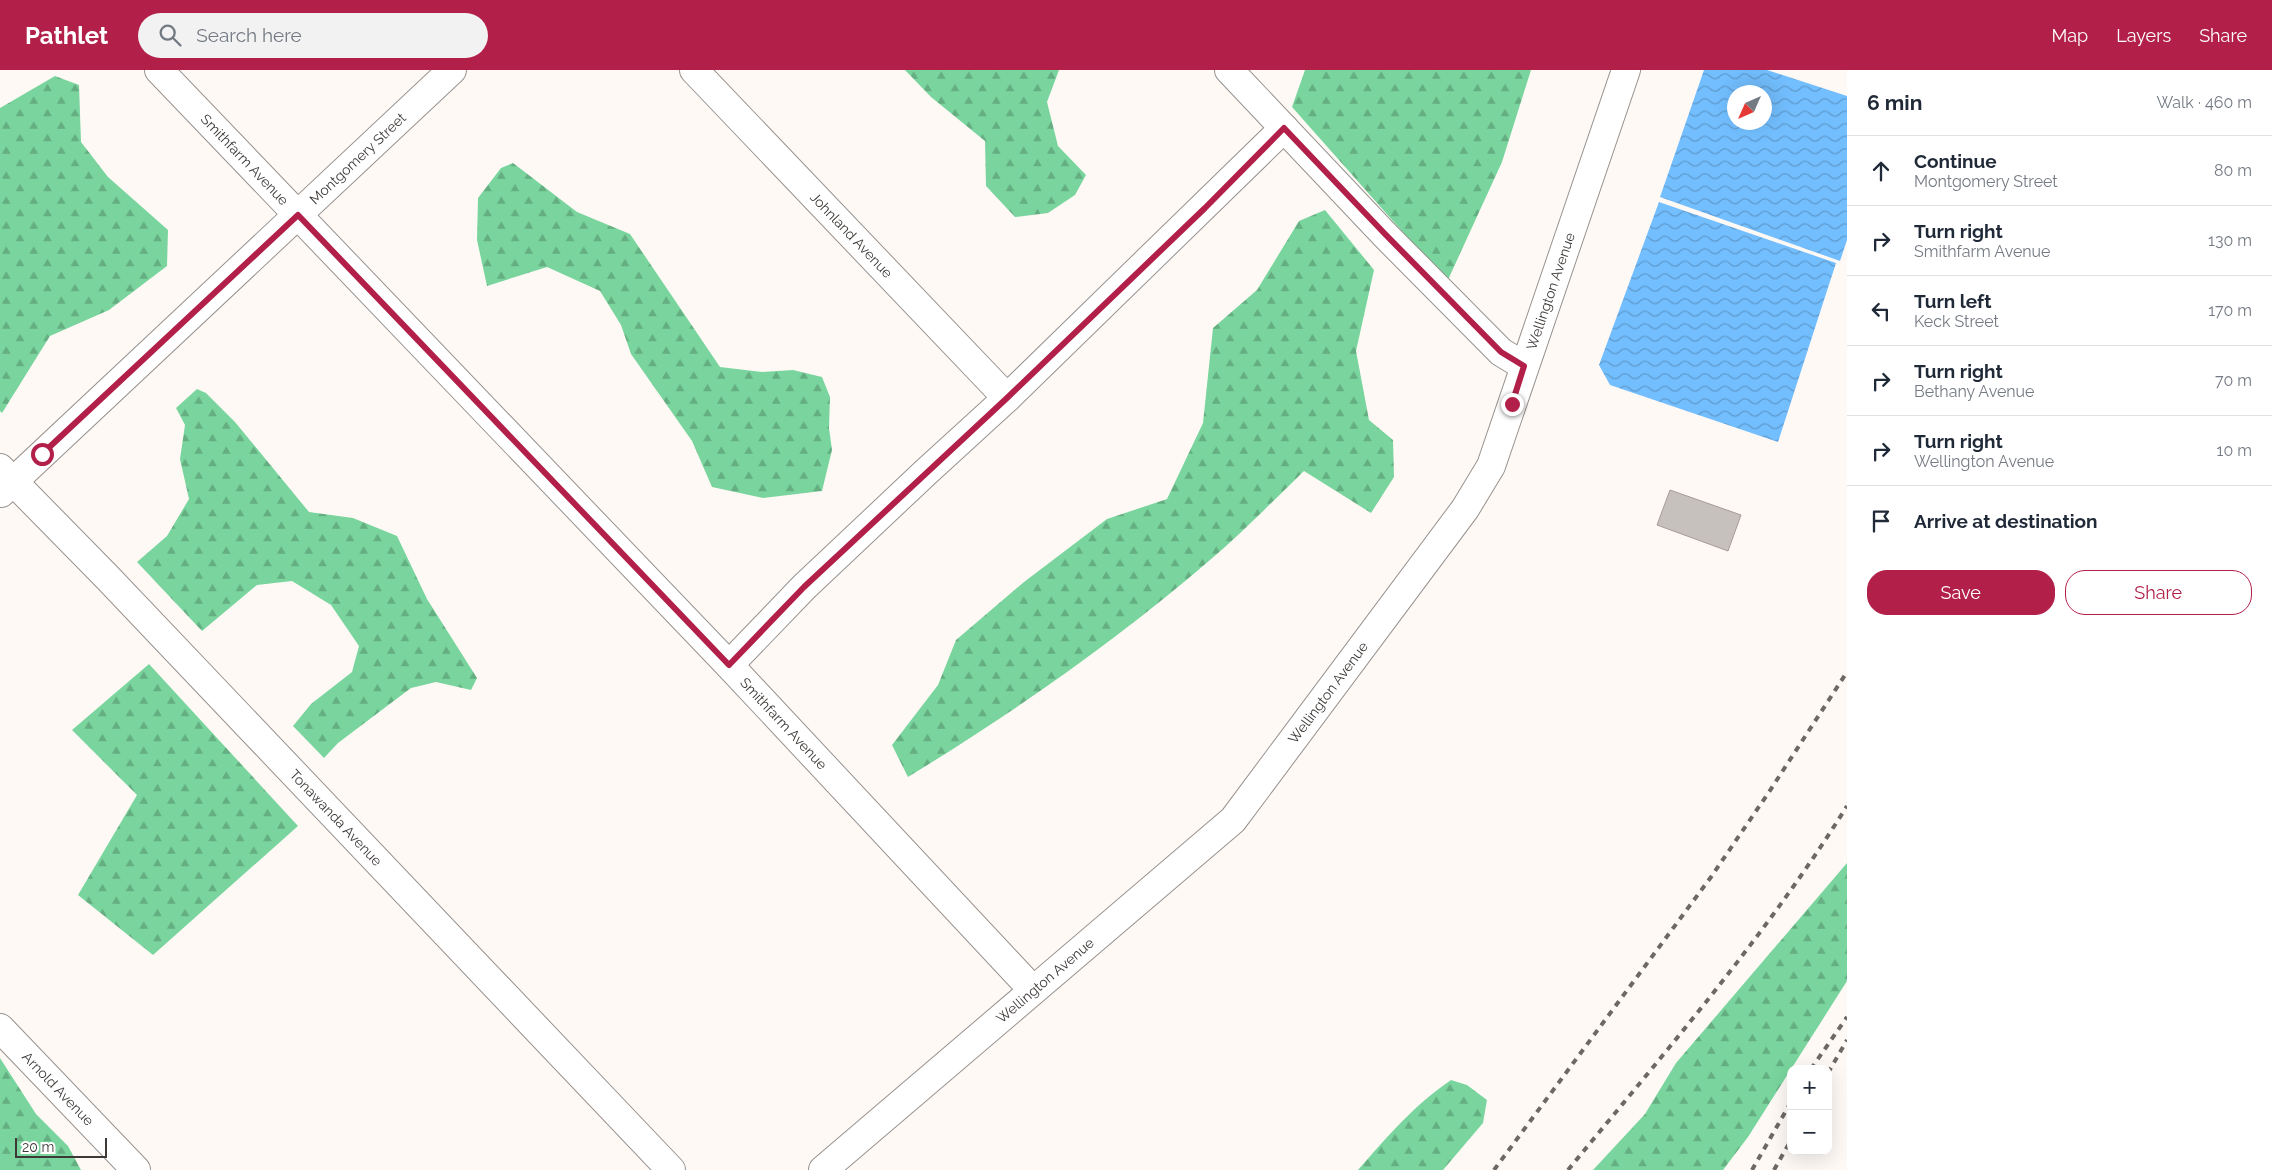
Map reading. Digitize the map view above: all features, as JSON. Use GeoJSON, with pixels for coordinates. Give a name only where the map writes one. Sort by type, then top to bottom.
{"type":"FeatureCollection","features":[{"type":"Feature","properties":{"kind":"street","name":"Smithfarm Avenue"},"geometry":{"type":"LineString","coordinates":[[159,70],[729,665],[1033,990]]}},
{"type":"Feature","properties":{"kind":"street","name":"Montgomery Street"},"geometry":{"type":"LineString","coordinates":[[4,481],[298,215],[452,70]]}},
{"type":"Feature","properties":{"kind":"street","name":"Johnland Avenue"},"geometry":{"type":"LineString","coordinates":[[694,70],[1007,398]]}},
{"type":"Feature","properties":{"kind":"street"},"geometry":{"type":"LineString","coordinates":[[1229,70],[1385,234],[1501,352],[1524,366]]}},
{"type":"Feature","properties":{"kind":"street","name":"Wellington Avenue"},"geometry":{"type":"LineString","coordinates":[[823,1170],[1233,820],[1465,509],[1491,466],[1626,70]]}},
{"type":"Feature","properties":{"kind":"street"},"geometry":{"type":"LineString","coordinates":[[729,665],[804,587],[1007,398],[1205,208],[1284,128]]}},
{"type":"Feature","properties":{"kind":"street","name":"Tonawanda Avenue"},"geometry":{"type":"LineString","coordinates":[[4,481],[107,577],[671,1170]]}},
{"type":"Feature","properties":{"kind":"street","name":"Arnold Avenue"},"geometry":{"type":"LineString","coordinates":[[0,1028],[136,1170]]}},
{"type":"Feature","properties":{"kind":"green space"},"geometry":{"type":"Polygon","coordinates":[[[905,70],[1059,70],[1047,102],[1058,146],[1086,175],[1075,195],[1048,213],[1015,217],[986,186],[985,141],[931,97],[905,70]]]}},
{"type":"Feature","properties":{"kind":"green space"},"geometry":{"type":"Polygon","coordinates":[[[1305,70],[1531,70],[1502,162],[1447,282],[1292,107],[1305,70]]]}},
{"type":"Feature","properties":{"kind":"green space"},"geometry":{"type":"Polygon","coordinates":[[[55,76],[79,85],[81,142],[108,177],[168,230],[167,266],[109,310],[50,336],[2,413],[0,411],[0,108],[55,76]]]}},
{"type":"Feature","properties":{"kind":"green space"},"geometry":{"type":"Polygon","coordinates":[[[513,163],[577,212],[630,234],[720,367],[762,372],[793,370],[822,377],[830,397],[829,428],[832,450],[822,491],[763,498],[712,487],[692,441],[631,354],[621,325],[600,291],[547,267],[487,286],[477,240],[478,198],[501,168],[513,163]]]}},
{"type":"Feature","properties":{"kind":"green space"},"geometry":{"type":"Polygon","coordinates":[[[1325,210],[1374,270],[1356,351],[1369,420],[1393,440],[1394,477],[1371,513],[1304,471],[1222,549],[1138,619],[1025,701],[908,777],[892,745],[938,685],[956,640],[1024,582],[1107,519],[1167,499],[1203,423],[1213,328],[1257,290],[1299,221],[1325,210]]]}},
{"type":"Feature","properties":{"kind":"green space"},"geometry":{"type":"Polygon","coordinates":[[[197,389],[206,393],[235,422],[309,512],[353,518],[397,536],[427,599],[477,678],[471,690],[436,682],[411,688],[338,743],[324,758],[293,726],[311,704],[352,672],[359,646],[331,605],[292,581],[257,585],[202,631],[137,562],[167,536],[189,499],[180,459],[185,425],[176,408],[197,389]]]}},
{"type":"Feature","properties":{"kind":"green space"},"geometry":{"type":"Polygon","coordinates":[[[149,664],[298,826],[153,955],[78,895],[137,795],[72,730],[149,664]]]}},
{"type":"Feature","properties":{"kind":"green space"},"geometry":{"type":"Polygon","coordinates":[[[1847,863],[1847,981],[1794,1065],[1787,1065],[1787,1076],[1748,1137],[1723,1170],[1593,1170],[1645,1114],[1676,1063],[1847,863]]]}},
{"type":"Feature","properties":{"kind":"green space"},"geometry":{"type":"Polygon","coordinates":[[[0,1058],[36,1114],[68,1146],[81,1170],[0,1170],[0,1058]]]}},
{"type":"Feature","properties":{"kind":"green space"},"geometry":{"type":"Polygon","coordinates":[[[1451,1080],[1467,1085],[1487,1100],[1483,1123],[1443,1170],[1358,1170],[1413,1111],[1451,1080]]]}},
{"type":"Feature","properties":{"kind":"water"},"geometry":{"type":"Polygon","coordinates":[[[1704,70],[1767,70],[1847,96],[1847,240],[1840,261],[1660,197],[1704,70]]]}},
{"type":"Feature","properties":{"kind":"water"},"geometry":{"type":"Polygon","coordinates":[[[1659,202],[1836,263],[1778,442],[1610,385],[1599,365],[1659,202]]]}},
{"type":"Feature","properties":{"kind":"building"},"geometry":{"type":"Polygon","coordinates":[[[1670,490],[1741,515],[1728,551],[1657,525],[1670,490]]]}},
{"type":"Feature","properties":{"kind":"railway"},"geometry":{"type":"LineString","coordinates":[[1494,1170],[1711,877],[1847,672]]}},
{"type":"Feature","properties":{"kind":"railway"},"geometry":{"type":"LineString","coordinates":[[1568,1170],[1678,1037],[1749,947],[1816,854],[1847,806]]}},
{"type":"Feature","properties":{"kind":"railway"},"geometry":{"type":"LineString","coordinates":[[1814,1065],[1847,1017]]}},
{"type":"Feature","properties":{"kind":"railway"},"geometry":{"type":"LineString","coordinates":[[1832,1066],[1847,1040]]}},
{"type":"Feature","properties":{"kind":"railway"},"geometry":{"type":"LineString","coordinates":[[1752,1170],[1787,1109]]}},
{"type":"Feature","properties":{"kind":"railway"},"geometry":{"type":"LineString","coordinates":[[1774,1170],[1787,1147]]}},
{"type":"Feature","properties":{"kind":"route"},"geometry":{"type":"LineString","coordinates":[[42,454],[298,215],[649,584],[729,665],[804,587],[1007,398],[1205,208],[1284,128],[1501,352],[1524,366],[1512,404]]}}]}
